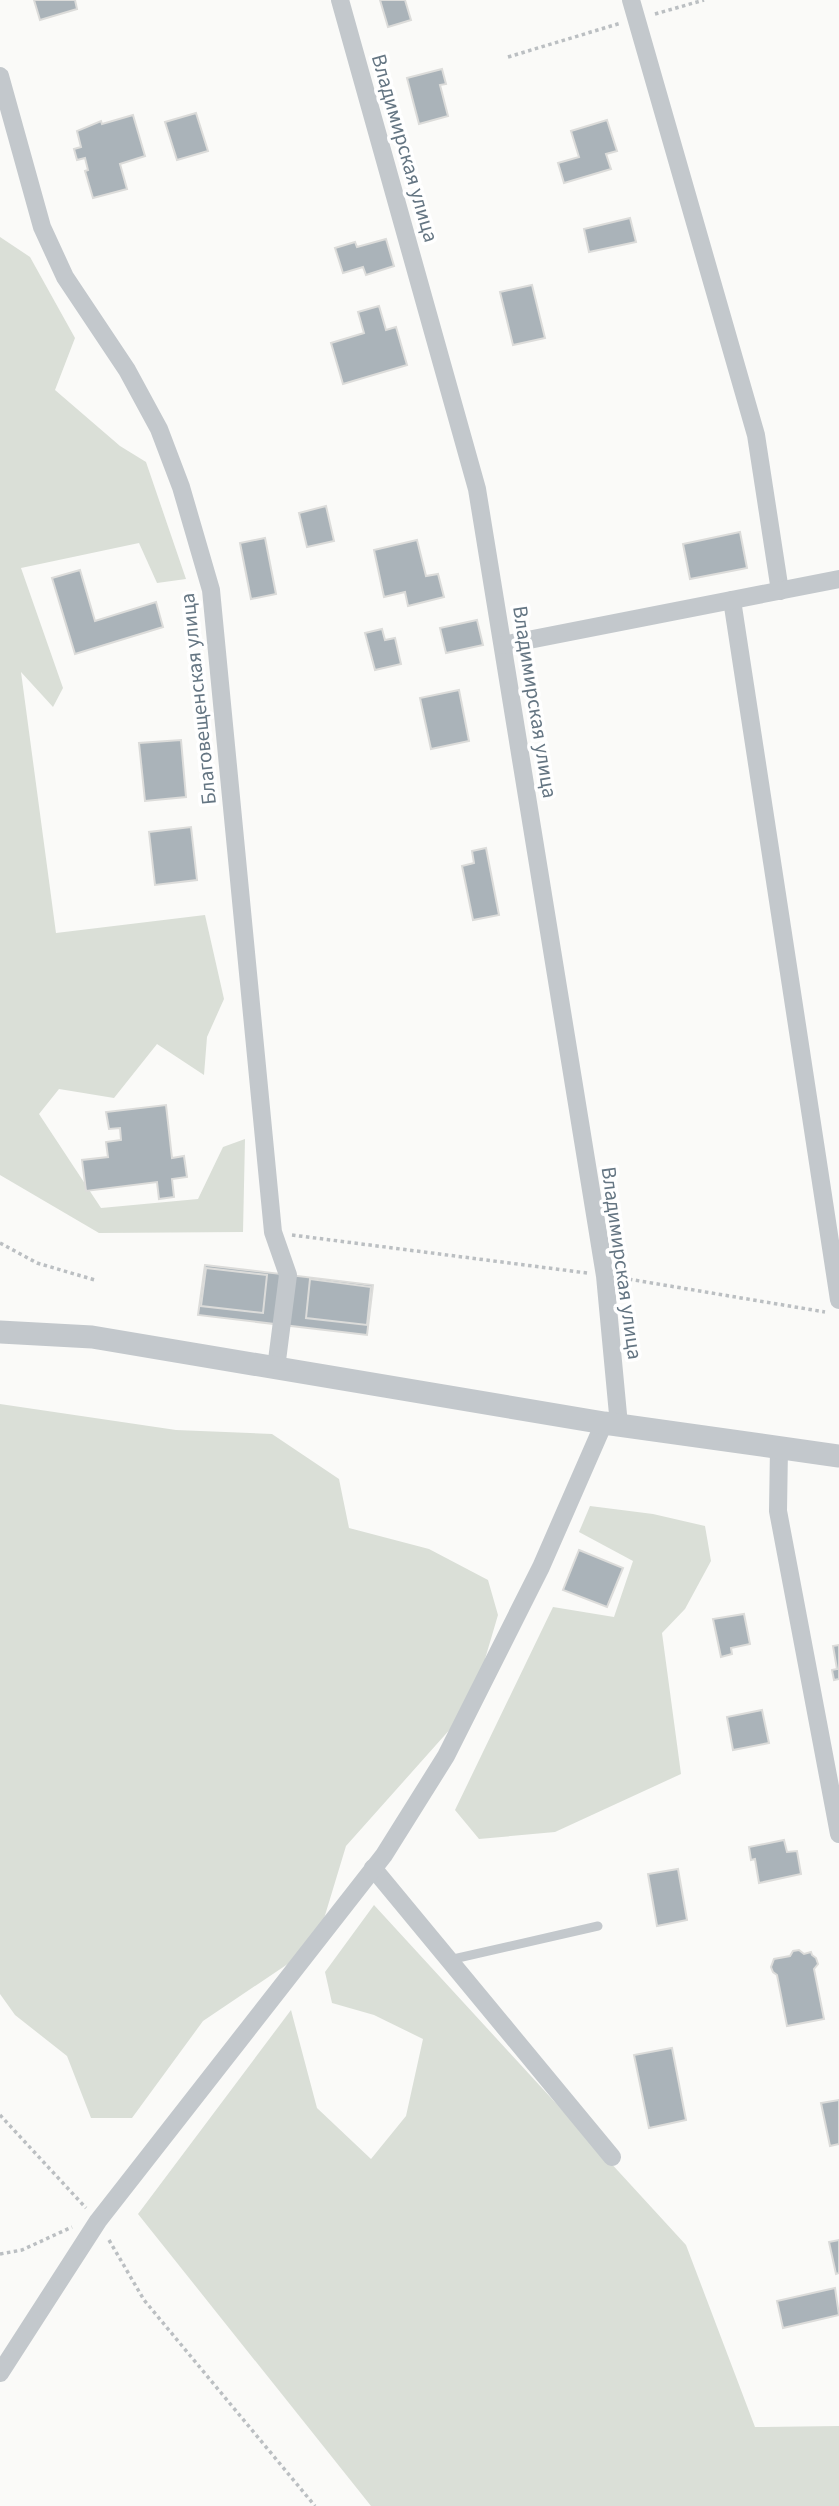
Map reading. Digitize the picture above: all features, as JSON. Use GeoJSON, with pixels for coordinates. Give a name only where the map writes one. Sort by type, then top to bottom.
{"type":"FeatureCollection","features":[{"type":"Feature","properties":{"kind":"street","name":"Владимирская улица"},"geometry":{"type":"LineString","coordinates":[[340,0],[477,489],[604,1276],[612,1424]]}},
{"type":"Feature","properties":{"kind":"street"},"geometry":{"type":"LineString","coordinates":[[631,0],[756,435],[780,591]]}},
{"type":"Feature","properties":{"kind":"street","name":"Благовещенская улица"},"geometry":{"type":"LineString","coordinates":[[0,76],[42,227],[65,277],[127,370],[159,429],[181,487],[211,590],[273,1232],[288,1275],[276,1368]]}},
{"type":"Feature","properties":{"kind":"street"},"geometry":{"type":"LineString","coordinates":[[502,645],[839,579]]}},
{"type":"Feature","properties":{"kind":"street"},"geometry":{"type":"LineString","coordinates":[[732,600],[839,1300]]}},
{"type":"Feature","properties":{"kind":"street"},"geometry":{"type":"LineString","coordinates":[[0,1332],[92,1337],[612,1424],[839,1456]]}},
{"type":"Feature","properties":{"kind":"street"},"geometry":{"type":"LineString","coordinates":[[0,2373],[98,2221],[373,1868],[446,1756],[612,1424]]}},
{"type":"Feature","properties":{"kind":"street"},"geometry":{"type":"LineString","coordinates":[[779,1448],[778,1511],[839,1834]]}},
{"type":"Feature","properties":{"kind":"street"},"geometry":{"type":"LineString","coordinates":[[373,1868],[612,2157]]}},
{"type":"Feature","properties":{"kind":"lane"},"geometry":{"type":"LineString","coordinates":[[449,1960],[598,1926]]}},
{"type":"Feature","properties":{"kind":"path"},"geometry":{"type":"LineString","coordinates":[[508,57],[704,0]]}},
{"type":"Feature","properties":{"kind":"path"},"geometry":{"type":"LineString","coordinates":[[273,1232],[604,1276],[825,1312]]}},
{"type":"Feature","properties":{"kind":"path"},"geometry":{"type":"LineString","coordinates":[[0,1243],[37,1263],[95,1280]]}},
{"type":"Feature","properties":{"kind":"path"},"geometry":{"type":"LineString","coordinates":[[0,2115],[98,2221],[144,2300],[315,2506]]}},
{"type":"Feature","properties":{"kind":"path"},"geometry":{"type":"LineString","coordinates":[[0,2254],[22,2250],[64,2229],[98,2221]]}},
{"type":"Feature","properties":{"kind":"shaded area"},"geometry":{"type":"Polygon","coordinates":[[[0,237],[30,257],[75,338],[55,390],[120,446],[146,462],[186,579],[157,583],[139,543],[21,568],[63,688],[53,707],[21,672],[56,933],[205,915],[224,999],[207,1037],[204,1075],[157,1044],[114,1098],[59,1089],[39,1114],[101,1208],[198,1199],[223,1147],[245,1139],[243,1232],[99,1233],[0,1175],[0,237]]]}},
{"type":"Feature","properties":{"kind":"shaded area"},"geometry":{"type":"Polygon","coordinates":[[[0,1404],[176,1430],[272,1434],[339,1479],[349,1528],[429,1549],[488,1580],[498,1615],[485,1659],[485,1690],[346,1846],[316,1945],[203,2021],[132,2118],[91,2118],[67,2056],[15,2015],[0,1994],[0,1404]]]}},
{"type":"Feature","properties":{"kind":"shaded area"},"geometry":{"type":"Polygon","coordinates":[[[590,1506],[653,1514],[705,1526],[711,1561],[685,1609],[662,1633],[681,1774],[555,1832],[479,1839],[455,1810],[553,1607],[614,1617],[633,1561],[579,1532],[590,1506]]]}},
{"type":"Feature","properties":{"kind":"shaded area"},"geometry":{"type":"Polygon","coordinates":[[[374,1905],[686,2245],[755,2427],[839,2426],[839,2506],[371,2506],[138,2214],[291,2010],[317,2108],[371,2159],[406,2116],[423,2039],[374,2015],[332,2003],[325,1972],[374,1905]]]}},
{"type":"Feature","properties":{"kind":"building"},"geometry":{"type":"Polygon","coordinates":[[[34,0],[75,0],[77,9],[40,20],[34,0]]]}},
{"type":"Feature","properties":{"kind":"building"},"geometry":{"type":"Polygon","coordinates":[[[380,0],[405,0],[411,20],[388,27],[380,0]]]}},
{"type":"Feature","properties":{"kind":"building"},"geometry":{"type":"Polygon","coordinates":[[[442,69],[446,84],[440,85],[448,116],[419,124],[407,78],[442,69]]]}},
{"type":"Feature","properties":{"kind":"building"},"geometry":{"type":"Polygon","coordinates":[[[196,113],[208,151],[177,160],[165,122],[196,113]]]}},
{"type":"Feature","properties":{"kind":"building"},"geometry":{"type":"Polygon","coordinates":[[[133,115],[145,156],[120,164],[127,189],[93,198],[85,171],[88,170],[85,158],[77,160],[74,149],[81,147],[77,131],[101,121],[102,124],[133,115]]]}},
{"type":"Feature","properties":{"kind":"building"},"geometry":{"type":"Polygon","coordinates":[[[607,120],[617,151],[606,154],[611,169],[564,183],[558,163],[579,157],[571,131],[607,120]]]}},
{"type":"Feature","properties":{"kind":"building"},"geometry":{"type":"Polygon","coordinates":[[[630,218],[636,242],[589,252],[584,229],[630,218]]]}},
{"type":"Feature","properties":{"kind":"building"},"geometry":{"type":"Polygon","coordinates":[[[386,239],[394,266],[366,275],[363,267],[343,273],[335,248],[355,242],[357,247],[386,239]]]}},
{"type":"Feature","properties":{"kind":"building"},"geometry":{"type":"Polygon","coordinates":[[[532,285],[545,338],[513,345],[500,292],[532,285]]]}},
{"type":"Feature","properties":{"kind":"building"},"geometry":{"type":"Polygon","coordinates":[[[379,306],[386,330],[396,327],[407,365],[343,384],[331,343],[364,333],[358,312],[379,306]]]}},
{"type":"Feature","properties":{"kind":"building"},"geometry":{"type":"Polygon","coordinates":[[[326,506],[334,541],[307,547],[299,513],[326,506]]]}},
{"type":"Feature","properties":{"kind":"building"},"geometry":{"type":"Polygon","coordinates":[[[740,532],[747,568],[690,579],[683,544],[740,532]]]}},
{"type":"Feature","properties":{"kind":"building"},"geometry":{"type":"Polygon","coordinates":[[[265,538],[276,594],[251,599],[240,543],[265,538]]]}},
{"type":"Feature","properties":{"kind":"building"},"geometry":{"type":"Polygon","coordinates":[[[417,540],[426,576],[438,574],[444,597],[408,606],[405,592],[384,597],[374,550],[417,540]]]}},
{"type":"Feature","properties":{"kind":"building"},"geometry":{"type":"Polygon","coordinates":[[[80,570],[95,621],[156,602],[163,627],[75,654],[52,578],[80,570]]]}},
{"type":"Feature","properties":{"kind":"building"},"geometry":{"type":"Polygon","coordinates":[[[477,620],[483,645],[446,653],[440,628],[477,620]]]}},
{"type":"Feature","properties":{"kind":"building"},"geometry":{"type":"Polygon","coordinates":[[[382,629],[385,640],[395,638],[401,664],[375,670],[365,633],[382,629]]]}},
{"type":"Feature","properties":{"kind":"building"},"geometry":{"type":"Polygon","coordinates":[[[459,690],[469,741],[431,749],[420,698],[459,690]]]}},
{"type":"Feature","properties":{"kind":"building"},"geometry":{"type":"Polygon","coordinates":[[[181,740],[186,797],[145,801],[139,743],[181,740]]]}},
{"type":"Feature","properties":{"kind":"building"},"geometry":{"type":"Polygon","coordinates":[[[191,827],[197,880],[155,885],[149,832],[191,827]]]}},
{"type":"Feature","properties":{"kind":"building"},"geometry":{"type":"Polygon","coordinates":[[[486,848],[499,915],[473,920],[462,866],[474,863],[472,851],[486,848]]]}},
{"type":"Feature","properties":{"kind":"building"},"geometry":{"type":"Polygon","coordinates":[[[166,1105],[172,1158],[184,1156],[187,1177],[172,1179],[174,1197],[159,1199],[157,1182],[86,1191],[82,1160],[108,1157],[106,1142],[121,1140],[120,1128],[109,1129],[106,1112],[166,1105]]]}},
{"type":"Feature","properties":{"kind":"building"},"geometry":{"type":"Polygon","coordinates":[[[205,1265],[373,1285],[367,1335],[198,1315],[205,1265]]]}},
{"type":"Feature","properties":{"kind":"building"},"geometry":{"type":"Polygon","coordinates":[[[206,1268],[267,1275],[263,1313],[201,1306],[206,1268]]]}},
{"type":"Feature","properties":{"kind":"building"},"geometry":{"type":"Polygon","coordinates":[[[310,1279],[371,1287],[367,1325],[306,1318],[310,1279]]]}},
{"type":"Feature","properties":{"kind":"building"},"geometry":{"type":"Polygon","coordinates":[[[579,1550],[623,1568],[607,1607],[563,1590],[579,1550]]]}},
{"type":"Feature","properties":{"kind":"building"},"geometry":{"type":"Polygon","coordinates":[[[744,1614],[750,1644],[731,1648],[732,1654],[721,1657],[713,1619],[744,1614]]]}},
{"type":"Feature","properties":{"kind":"building"},"geometry":{"type":"Polygon","coordinates":[[[839,1645],[839,1679],[834,1680],[832,1670],[837,1669],[833,1646],[839,1645]]]}},
{"type":"Feature","properties":{"kind":"building"},"geometry":{"type":"Polygon","coordinates":[[[762,1710],[769,1743],[733,1750],[727,1717],[762,1710]]]}},
{"type":"Feature","properties":{"kind":"building"},"geometry":{"type":"Polygon","coordinates":[[[784,1840],[787,1852],[797,1851],[801,1874],[759,1883],[755,1859],[751,1860],[749,1847],[784,1840]]]}},
{"type":"Feature","properties":{"kind":"building"},"geometry":{"type":"Polygon","coordinates":[[[678,1869],[687,1920],[657,1926],[648,1874],[678,1869]]]}},
{"type":"Feature","properties":{"kind":"building"},"geometry":{"type":"Polygon","coordinates":[[[799,1950],[804,1954],[811,1952],[816,1958],[818,1964],[814,1969],[824,2019],[787,2026],[777,1975],[771,1967],[774,1959],[790,1956],[793,1951],[799,1950]]]}},
{"type":"Feature","properties":{"kind":"building"},"geometry":{"type":"Polygon","coordinates":[[[672,2048],[686,2120],[649,2128],[634,2055],[672,2048]]]}},
{"type":"Feature","properties":{"kind":"building"},"geometry":{"type":"Polygon","coordinates":[[[839,2100],[839,2144],[830,2146],[821,2103],[839,2100]]]}},
{"type":"Feature","properties":{"kind":"building"},"geometry":{"type":"Polygon","coordinates":[[[839,2240],[839,2273],[836,2274],[829,2242],[839,2240]]]}},
{"type":"Feature","properties":{"kind":"building"},"geometry":{"type":"Polygon","coordinates":[[[835,2288],[839,2315],[783,2328],[777,2301],[835,2288]]]}}]}
